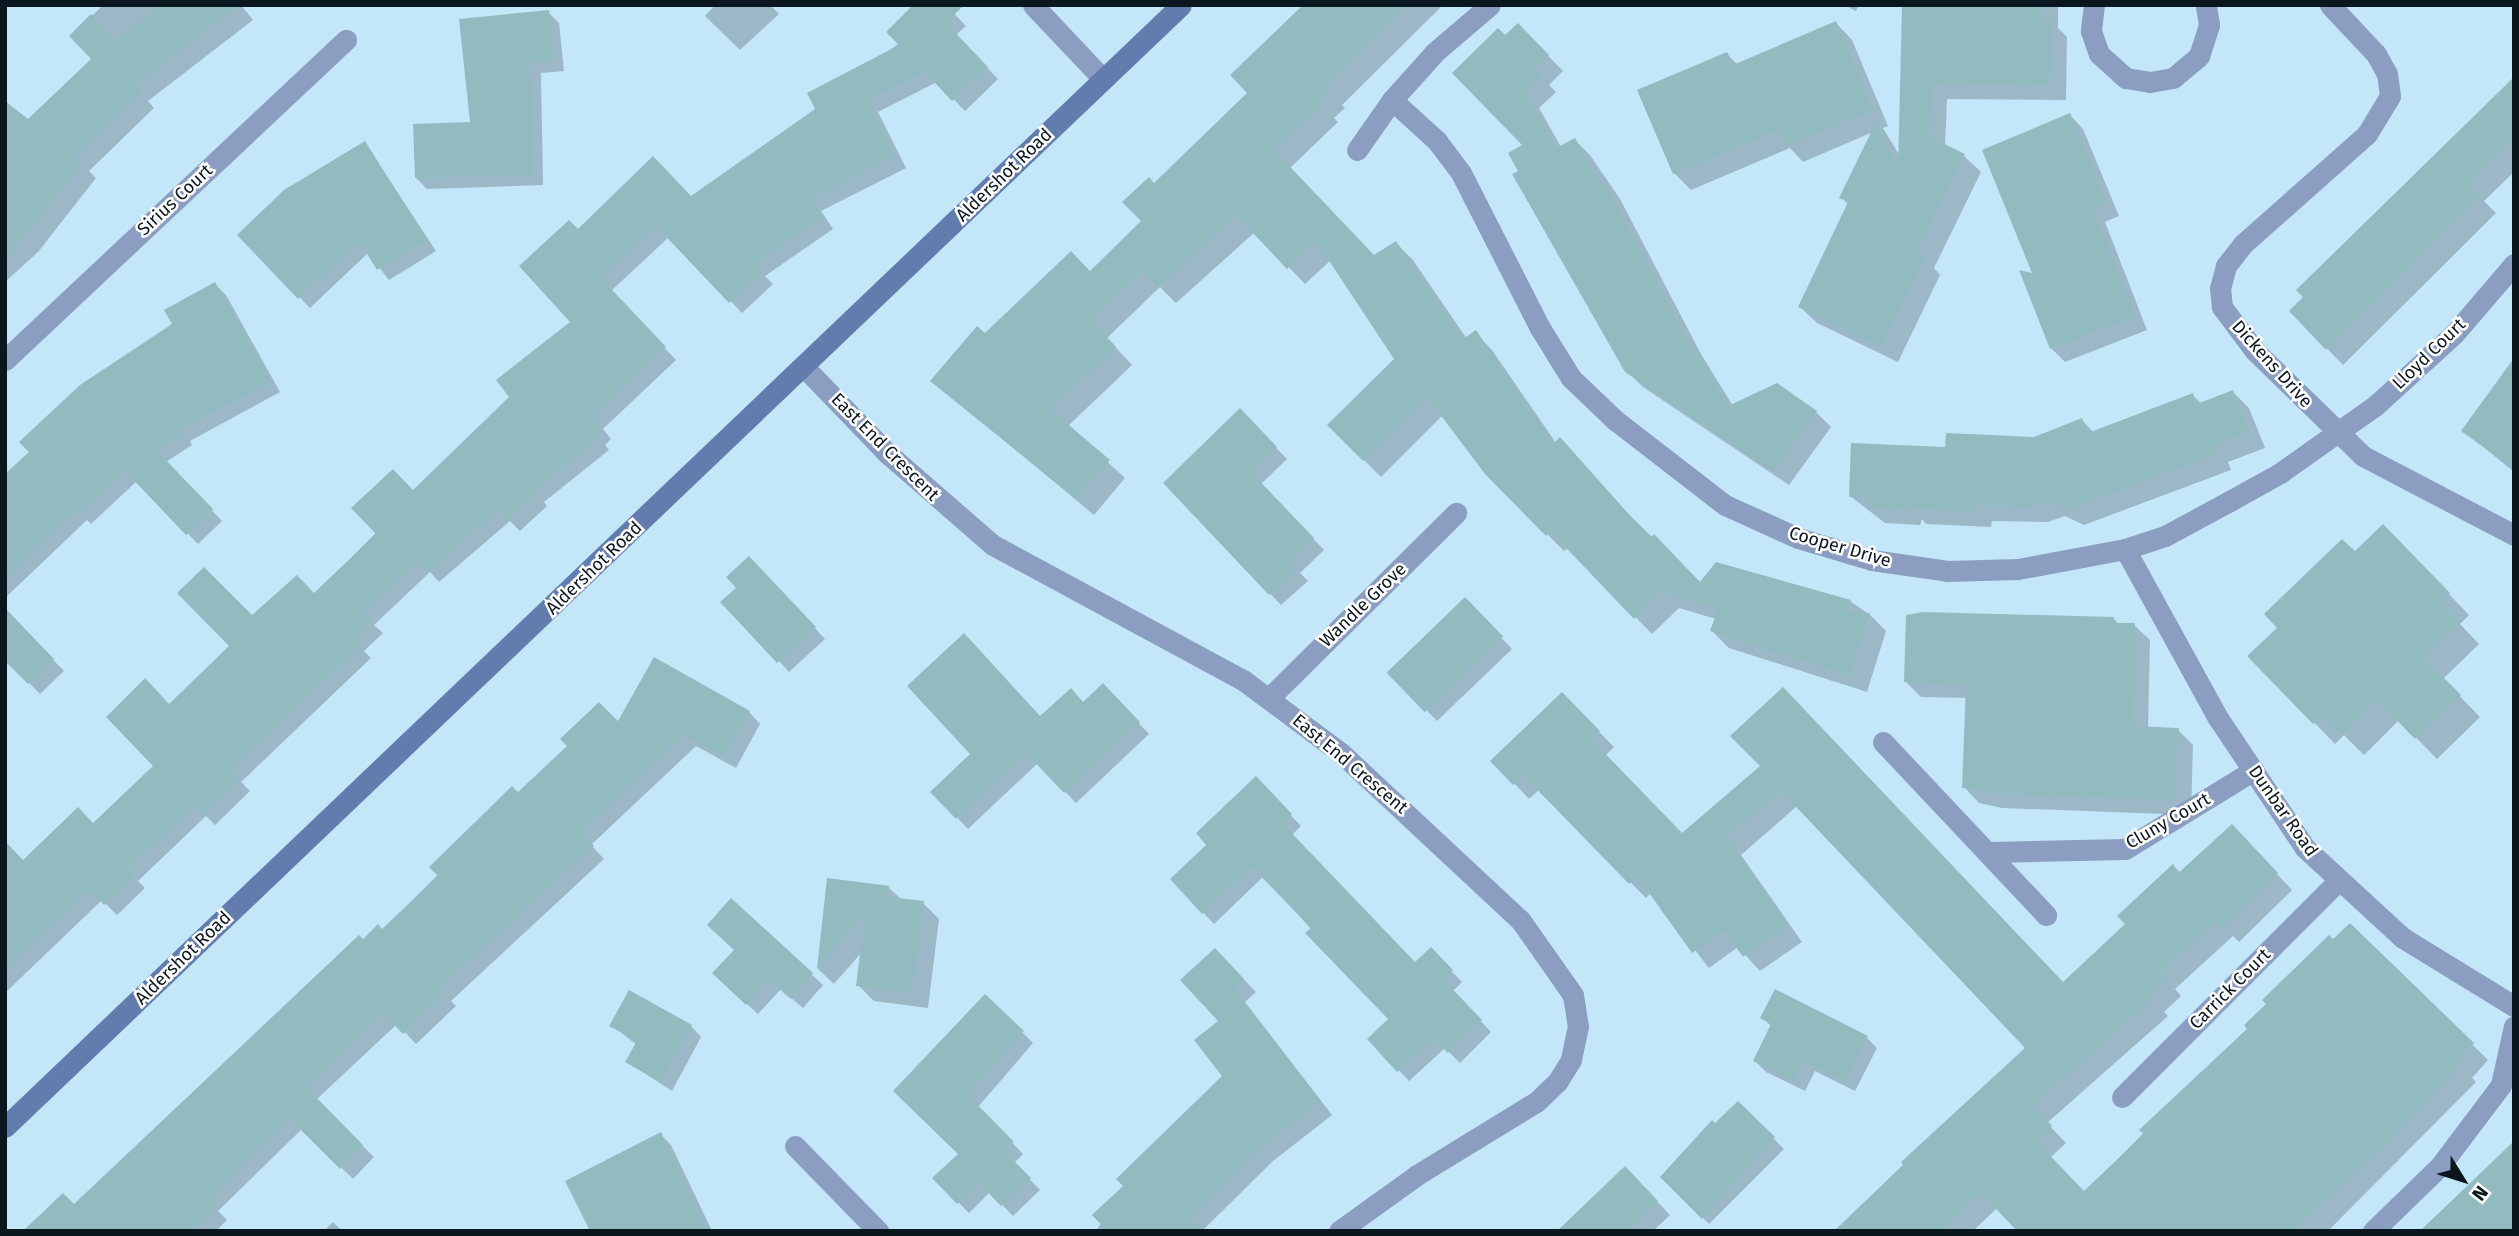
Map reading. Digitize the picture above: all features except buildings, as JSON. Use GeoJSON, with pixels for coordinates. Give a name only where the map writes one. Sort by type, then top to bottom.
{"type":"FeatureCollection","features":[{"type":"Feature","properties":{"kind":"street"},"geometry":{"type":"LineString","coordinates":[[1034,5],[1103,79]]}},
{"type":"Feature","properties":{"kind":"street","name":"Aldershot Road"},"geometry":{"type":"LineString","coordinates":[[5,1127],[805,368],[1181,5]]}},
{"type":"Feature","properties":{"kind":"street"},"geometry":{"type":"LineString","coordinates":[[1357,150],[1392,100],[1435,52],[1490,5]]}},
{"type":"Feature","properties":{"kind":"street"},"geometry":{"type":"LineString","coordinates":[[2094,5],[2091,31],[2099,54],[2126,78],[2150,82],[2173,78],[2199,56],[2208,36],[2206,5]]}},
{"type":"Feature","properties":{"kind":"street","name":"Dickens Drive"},"geometry":{"type":"LineString","coordinates":[[2330,5],[2376,54],[2387,74],[2389,96],[2383,114],[2367,134],[2244,244],[2226,266],[2220,288],[2222,307],[2255,351],[2336,434],[2363,456],[2514,535]]}},
{"type":"Feature","properties":{"kind":"street","name":"Sirius Court"},"geometry":{"type":"LineString","coordinates":[[5,360],[346,40]]}},
{"type":"Feature","properties":{"kind":"street","name":"Cooper Drive"},"geometry":{"type":"LineString","coordinates":[[1392,100],[1437,141],[1461,173],[1539,328],[1571,378],[1663,460],[1725,505],[1798,538],[1872,559],[1947,570],[2018,569],[2125,549],[2165,536],[2228,502],[2336,434]]}},
{"type":"Feature","properties":{"kind":"street","name":"Lloyd Court"},"geometry":{"type":"LineString","coordinates":[[2336,434],[2416,370],[2514,264]]}},
{"type":"Feature","properties":{"kind":"street","name":"East End Crescent"},"geometry":{"type":"LineString","coordinates":[[805,368],[887,453],[993,545],[1161,633],[1270,697],[1391,797],[1521,921],[1573,995],[1578,1026],[1571,1060],[1557,1082],[1536,1102],[1417,1175],[1339,1231]]}},
{"type":"Feature","properties":{"kind":"street","name":"Wandle Grove"},"geometry":{"type":"LineString","coordinates":[[1270,697],[1456,513]]}},
{"type":"Feature","properties":{"kind":"street","name":"Dunbar Road"},"geometry":{"type":"LineString","coordinates":[[2125,549],[2218,718],[2305,848],[2403,938],[2514,1006]]}},
{"type":"Feature","properties":{"kind":"street"},"geometry":{"type":"LineString","coordinates":[[1883,742],[1991,852],[2046,915]]}},
{"type":"Feature","properties":{"kind":"street","name":"Cluny Court"},"geometry":{"type":"LineString","coordinates":[[1991,852],[2125,849],[2254,770]]}},
{"type":"Feature","properties":{"kind":"street","name":"Carrick Court"},"geometry":{"type":"LineString","coordinates":[[2122,1097],[2338,881]]}},
{"type":"Feature","properties":{"kind":"street"},"geometry":{"type":"LineString","coordinates":[[2373,1231],[2440,1166],[2501,1085],[2514,1026]]}},
{"type":"Feature","properties":{"kind":"street"},"geometry":{"type":"LineString","coordinates":[[795,1146],[878,1231]]}}]}
